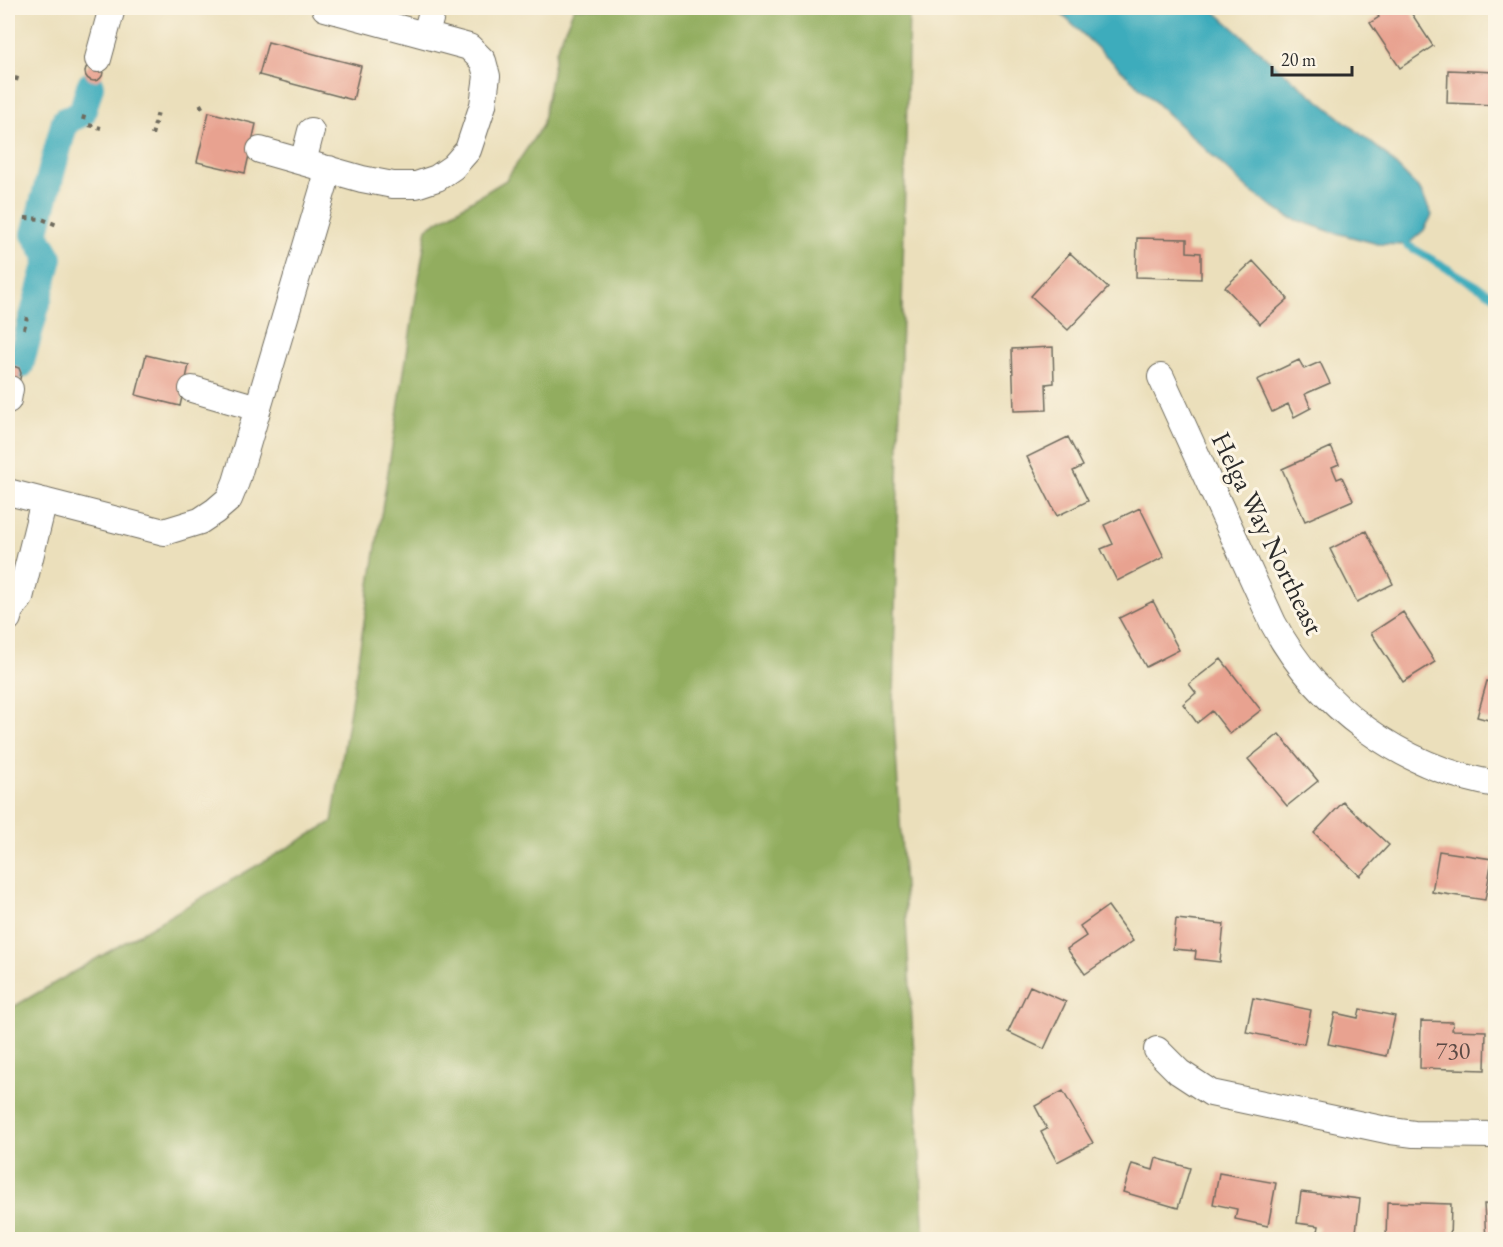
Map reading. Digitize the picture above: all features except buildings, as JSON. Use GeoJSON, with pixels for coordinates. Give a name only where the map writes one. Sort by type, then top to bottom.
{"type":"FeatureCollection","features":[{"type":"Feature","properties":{"kind":"street"},"geometry":{"type":"LineString","coordinates":[[98,58],[112,8]]}},
{"type":"Feature","properties":{"kind":"street"},"geometry":{"type":"LineString","coordinates":[[260,150],[362,179],[393,185],[416,185],[436,178],[453,167],[468,150],[483,105],[487,76],[483,61],[469,47],[325,8]]}},
{"type":"Feature","properties":{"kind":"street"},"geometry":{"type":"LineString","coordinates":[[426,34],[433,8]]}},
{"type":"Feature","properties":{"kind":"street"},"geometry":{"type":"LineString","coordinates":[[303,162],[311,132]]}},
{"type":"Feature","properties":{"kind":"street"},"geometry":{"type":"LineString","coordinates":[[8,492],[164,532],[200,520],[229,499],[329,169]]}},
{"type":"Feature","properties":{"kind":"street","name":"Helga Way Northeast"},"geometry":{"type":"LineString","coordinates":[[1161,377],[1273,623],[1284,643],[1319,688],[1364,729],[1397,750],[1448,772],[1496,784]]}},
{"type":"Feature","properties":{"kind":"street"},"geometry":{"type":"LineString","coordinates":[[192,389],[257,408]]}},
{"type":"Feature","properties":{"kind":"street"},"geometry":{"type":"LineString","coordinates":[[8,618],[10,610],[20,598],[44,501]]}},
{"type":"Feature","properties":{"kind":"street"},"geometry":{"type":"LineString","coordinates":[[1156,1050],[1179,1072],[1211,1093],[1391,1131],[1414,1134],[1496,1135]]}},
{"type":"Feature","properties":{"kind":"path"},"geometry":{"type":"LineString","coordinates":[[16,81],[18,74]]}},
{"type":"Feature","properties":{"kind":"path"},"geometry":{"type":"LineString","coordinates":[[10,102],[13,93]]}},
{"type":"Feature","properties":{"kind":"path"},"geometry":{"type":"LineString","coordinates":[[200,104],[204,111]]}},
{"type":"Feature","properties":{"kind":"path"},"geometry":{"type":"LineString","coordinates":[[152,135],[158,112]]}},
{"type":"Feature","properties":{"kind":"path"},"geometry":{"type":"LineString","coordinates":[[83,120],[85,113]]}},
{"type":"Feature","properties":{"kind":"path"},"geometry":{"type":"LineString","coordinates":[[89,125],[101,128]]}},
{"type":"Feature","properties":{"kind":"path"},"geometry":{"type":"LineString","coordinates":[[25,218],[33,217],[57,225]]}},
{"type":"Feature","properties":{"kind":"path"},"geometry":{"type":"LineString","coordinates":[[24,329],[27,317]]}},
{"type":"Feature","properties":{"kind":"green space"},"geometry":{"type":"Polygon","coordinates":[[[574,8],[909,8],[893,703],[925,1239],[8,1239],[8,1010],[332,822],[427,228],[506,180],[542,126],[556,51],[574,8]]]}},
{"type":"Feature","properties":{"kind":"water"},"geometry":{"type":"Polygon","coordinates":[[[1055,8],[1211,8],[1276,66],[1384,153],[1420,190],[1432,215],[1424,230],[1407,245],[1378,244],[1288,217],[1250,191],[1055,8]]]}},
{"type":"Feature","properties":{"kind":"waterway"},"geometry":{"type":"LineString","coordinates":[[20,365],[49,258],[35,234],[65,121],[82,113],[90,86]]}},
{"type":"Feature","properties":{"kind":"waterway"},"geometry":{"type":"LineString","coordinates":[[1407,245],[1496,297]]}}]}
